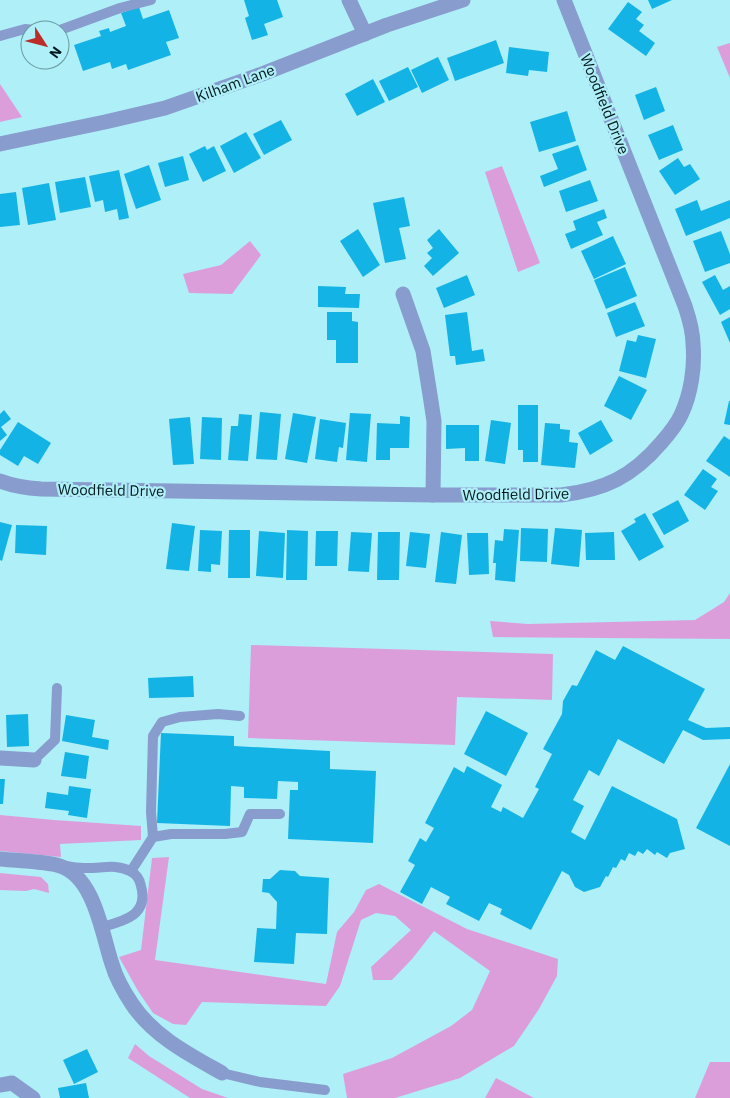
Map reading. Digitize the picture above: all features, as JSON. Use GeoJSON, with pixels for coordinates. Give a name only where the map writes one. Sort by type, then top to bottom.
{"type":"FeatureCollection","features":[{"type":"Feature","properties":{"kind":"street"},"geometry":{"type":"LineString","coordinates":[[349,0],[365,34]]}},
{"type":"Feature","properties":{"kind":"street","name":"Kilham Lane"},"geometry":{"type":"LineString","coordinates":[[0,144],[165,108],[254,77],[387,25],[463,0]]}},
{"type":"Feature","properties":{"kind":"street","name":"Woodfield Drive"},"geometry":{"type":"LineString","coordinates":[[0,481],[26,488],[41,489],[561,494],[581,492],[600,487],[632,471],[651,455],[681,417],[689,396],[693,376],[693,344],[690,324],[685,306],[564,0]]}},
{"type":"Feature","properties":{"kind":"street"},"geometry":{"type":"LineString","coordinates":[[403,294],[422,351],[434,421],[433,494]]}},
{"type":"Feature","properties":{"kind":"street"},"geometry":{"type":"LineString","coordinates":[[0,758],[34,760]]}},
{"type":"Feature","properties":{"kind":"street"},"geometry":{"type":"LineString","coordinates":[[0,859],[61,866],[81,881],[102,927],[115,974],[140,1015],[156,1031],[182,1050],[222,1073]]}},
{"type":"Feature","properties":{"kind":"street"},"geometry":{"type":"LineString","coordinates":[[0,1086],[12,1084],[33,1098]]}},
{"type":"Feature","properties":{"kind":"lane"},"geometry":{"type":"LineString","coordinates":[[70,26],[120,8],[151,0]]}},
{"type":"Feature","properties":{"kind":"lane"},"geometry":{"type":"LineString","coordinates":[[0,36],[20,30]]}},
{"type":"Feature","properties":{"kind":"lane"},"geometry":{"type":"LineString","coordinates":[[34,760],[55,740],[57,688]]}},
{"type":"Feature","properties":{"kind":"lane"},"geometry":{"type":"LineString","coordinates":[[131,871],[153,837],[151,812],[153,736],[162,722],[180,716],[218,714],[240,716]]}},
{"type":"Feature","properties":{"kind":"lane"},"geometry":{"type":"LineString","coordinates":[[153,837],[171,834],[225,834],[242,832],[250,814],[280,814]]}},
{"type":"Feature","properties":{"kind":"lane"},"geometry":{"type":"LineString","coordinates":[[61,866],[85,868],[115,866],[131,871],[140,880],[143,902],[136,912],[124,921],[102,927]]}},
{"type":"Feature","properties":{"kind":"lane"},"geometry":{"type":"LineString","coordinates":[[222,1073],[260,1082],[325,1090]]}},
{"type":"Feature","properties":{"kind":"shaded area"},"geometry":{"type":"Polygon","coordinates":[[[730,43],[730,78],[717,47],[730,43]]]}},
{"type":"Feature","properties":{"kind":"shaded area"},"geometry":{"type":"Polygon","coordinates":[[[0,84],[22,117],[0,122],[0,84]]]}},
{"type":"Feature","properties":{"kind":"shaded area"},"geometry":{"type":"Polygon","coordinates":[[[502,166],[540,263],[518,272],[485,172],[502,166]]]}},
{"type":"Feature","properties":{"kind":"shaded area"},"geometry":{"type":"Polygon","coordinates":[[[250,241],[261,255],[232,294],[189,293],[183,274],[221,265],[250,241]]]}},
{"type":"Feature","properties":{"kind":"shaded area"},"geometry":{"type":"Polygon","coordinates":[[[730,593],[730,639],[493,637],[490,621],[528,624],[695,620],[724,602],[730,593]]]}},
{"type":"Feature","properties":{"kind":"shaded area"},"geometry":{"type":"Polygon","coordinates":[[[251,645],[553,654],[552,700],[457,697],[455,745],[248,738],[251,645]]]}},
{"type":"Feature","properties":{"kind":"shaded area"},"geometry":{"type":"Polygon","coordinates":[[[0,815],[141,826],[141,840],[60,844],[61,857],[0,851],[0,815]]]}},
{"type":"Feature","properties":{"kind":"shaded area"},"geometry":{"type":"Polygon","coordinates":[[[169,857],[155,960],[326,984],[337,932],[354,912],[366,890],[379,884],[467,929],[558,959],[557,976],[539,1009],[514,1046],[460,1078],[395,1098],[347,1098],[343,1074],[392,1058],[451,1026],[472,1010],[490,971],[434,931],[412,959],[392,980],[373,980],[371,967],[411,930],[395,916],[376,913],[361,920],[340,986],[326,1006],[202,1002],[186,1025],[173,1024],[153,1013],[119,957],[141,950],[152,858],[169,857]]]}},
{"type":"Feature","properties":{"kind":"shaded area"},"geometry":{"type":"Polygon","coordinates":[[[0,873],[41,877],[48,884],[49,893],[34,889],[26,891],[0,890],[0,873]]]}},
{"type":"Feature","properties":{"kind":"shaded area"},"geometry":{"type":"Polygon","coordinates":[[[135,1044],[149,1056],[202,1089],[228,1098],[190,1098],[128,1058],[135,1044]]]}},
{"type":"Feature","properties":{"kind":"shaded area"},"geometry":{"type":"Polygon","coordinates":[[[710,1062],[730,1062],[730,1098],[695,1098],[710,1062]]]}},
{"type":"Feature","properties":{"kind":"shaded area"},"geometry":{"type":"Polygon","coordinates":[[[496,1078],[534,1098],[485,1098],[496,1078]]]}},
{"type":"Feature","properties":{"kind":"building"},"geometry":{"type":"Polygon","coordinates":[[[244,0],[277,0],[283,17],[264,24],[268,35],[252,40],[245,18],[249,16],[244,0]]]}},
{"type":"Feature","properties":{"kind":"building"},"geometry":{"type":"Polygon","coordinates":[[[648,0],[672,0],[652,9],[648,0]]]}},
{"type":"Feature","properties":{"kind":"building"},"geometry":{"type":"Polygon","coordinates":[[[628,2],[642,12],[636,19],[644,25],[639,31],[655,43],[646,56],[608,29],[628,2]]]}},
{"type":"Feature","properties":{"kind":"building"},"geometry":{"type":"Polygon","coordinates":[[[139,7],[143,19],[169,10],[179,38],[166,42],[171,55],[128,70],[126,64],[112,69],[110,62],[83,71],[74,45],[101,36],[99,31],[109,28],[110,32],[126,26],[121,13],[139,7]]]}},
{"type":"Feature","properties":{"kind":"building"},"geometry":{"type":"Polygon","coordinates":[[[496,40],[504,63],[455,81],[447,58],[496,40]]]}},
{"type":"Feature","properties":{"kind":"building"},"geometry":{"type":"Polygon","coordinates":[[[509,47],[549,52],[547,72],[529,70],[528,76],[506,73],[509,47]]]}},
{"type":"Feature","properties":{"kind":"building"},"geometry":{"type":"Polygon","coordinates":[[[438,57],[449,80],[422,93],[411,70],[438,57]]]}},
{"type":"Feature","properties":{"kind":"building"},"geometry":{"type":"Polygon","coordinates":[[[408,67],[418,87],[389,101],[379,81],[408,67]]]}},
{"type":"Feature","properties":{"kind":"building"},"geometry":{"type":"Polygon","coordinates":[[[373,79],[385,102],[357,116],[345,94],[373,79]]]}},
{"type":"Feature","properties":{"kind":"building"},"geometry":{"type":"Polygon","coordinates":[[[656,87],[665,111],[644,120],[635,95],[656,87]]]}},
{"type":"Feature","properties":{"kind":"building"},"geometry":{"type":"Polygon","coordinates":[[[567,111],[576,141],[539,152],[530,122],[567,111]]]}},
{"type":"Feature","properties":{"kind":"building"},"geometry":{"type":"Polygon","coordinates":[[[281,120],[292,140],[264,155],[253,134],[281,120]]]}},
{"type":"Feature","properties":{"kind":"building"},"geometry":{"type":"Polygon","coordinates":[[[673,125],[683,150],[659,160],[648,135],[673,125]]]}},
{"type":"Feature","properties":{"kind":"building"},"geometry":{"type":"Polygon","coordinates":[[[246,132],[261,158],[234,173],[220,146],[246,132]]]}},
{"type":"Feature","properties":{"kind":"building"},"geometry":{"type":"Polygon","coordinates":[[[578,145],[587,170],[544,187],[540,176],[558,169],[552,154],[578,145]]]}},
{"type":"Feature","properties":{"kind":"building"},"geometry":{"type":"Polygon","coordinates":[[[205,146],[207,150],[214,146],[226,171],[203,182],[189,154],[205,146]]]}},
{"type":"Feature","properties":{"kind":"building"},"geometry":{"type":"Polygon","coordinates":[[[183,156],[189,180],[165,187],[158,163],[183,156]]]}},
{"type":"Feature","properties":{"kind":"building"},"geometry":{"type":"Polygon","coordinates":[[[678,158],[684,167],[690,164],[700,179],[675,195],[659,171],[678,158]]]}},
{"type":"Feature","properties":{"kind":"building"},"geometry":{"type":"Polygon","coordinates":[[[149,165],[161,200],[136,209],[124,174],[149,165]]]}},
{"type":"Feature","properties":{"kind":"building"},"geometry":{"type":"Polygon","coordinates":[[[119,170],[129,218],[119,220],[117,209],[105,212],[103,200],[95,202],[89,176],[119,170]]]}},
{"type":"Feature","properties":{"kind":"building"},"geometry":{"type":"Polygon","coordinates":[[[85,177],[91,207],[60,213],[55,182],[85,177]]]}},
{"type":"Feature","properties":{"kind":"building"},"geometry":{"type":"Polygon","coordinates":[[[590,180],[598,201],[566,212],[559,191],[590,180]]]}},
{"type":"Feature","properties":{"kind":"building"},"geometry":{"type":"Polygon","coordinates":[[[49,183],[56,220],[28,225],[22,188],[49,183]]]}},
{"type":"Feature","properties":{"kind":"building"},"geometry":{"type":"Polygon","coordinates":[[[16,192],[20,225],[0,227],[0,194],[16,192]]]}},
{"type":"Feature","properties":{"kind":"building"},"geometry":{"type":"Polygon","coordinates":[[[404,197],[410,226],[399,228],[406,259],[385,263],[373,203],[404,197]]]}},
{"type":"Feature","properties":{"kind":"building"},"geometry":{"type":"Polygon","coordinates":[[[697,200],[701,211],[730,200],[730,218],[686,236],[675,209],[697,200]]]}},
{"type":"Feature","properties":{"kind":"building"},"geometry":{"type":"Polygon","coordinates":[[[604,209],[607,218],[597,222],[603,235],[571,249],[565,234],[576,230],[573,221],[604,209]]]}},
{"type":"Feature","properties":{"kind":"building"},"geometry":{"type":"Polygon","coordinates":[[[358,229],[380,265],[363,277],[340,241],[358,229]]]}},
{"type":"Feature","properties":{"kind":"building"},"geometry":{"type":"Polygon","coordinates":[[[439,229],[459,253],[433,276],[424,266],[432,258],[427,253],[433,248],[427,240],[439,229]]]}},
{"type":"Feature","properties":{"kind":"building"},"geometry":{"type":"Polygon","coordinates":[[[721,231],[730,254],[730,263],[705,272],[693,241],[721,231]]]}},
{"type":"Feature","properties":{"kind":"building"},"geometry":{"type":"Polygon","coordinates":[[[613,236],[626,264],[594,279],[581,251],[613,236]]]}},
{"type":"Feature","properties":{"kind":"building"},"geometry":{"type":"Polygon","coordinates":[[[625,267],[637,296],[606,309],[594,280],[625,267]]]}},
{"type":"Feature","properties":{"kind":"building"},"geometry":{"type":"Polygon","coordinates":[[[467,275],[475,295],[444,308],[436,288],[467,275]]]}},
{"type":"Feature","properties":{"kind":"building"},"geometry":{"type":"Polygon","coordinates":[[[715,275],[723,290],[730,286],[730,309],[720,315],[702,282],[715,275]]]}},
{"type":"Feature","properties":{"kind":"building"},"geometry":{"type":"Polygon","coordinates":[[[318,286],[346,287],[345,294],[360,294],[359,308],[318,307],[318,286]]]}},
{"type":"Feature","properties":{"kind":"building"},"geometry":{"type":"Polygon","coordinates":[[[635,302],[645,326],[616,337],[607,313],[635,302]]]}},
{"type":"Feature","properties":{"kind":"building"},"geometry":{"type":"Polygon","coordinates":[[[327,312],[352,312],[352,321],[358,322],[358,363],[336,363],[336,340],[327,340],[327,312]]]}},
{"type":"Feature","properties":{"kind":"building"},"geometry":{"type":"Polygon","coordinates":[[[467,312],[472,351],[483,349],[485,361],[456,365],[455,356],[450,356],[445,315],[467,312]]]}},
{"type":"Feature","properties":{"kind":"building"},"geometry":{"type":"Polygon","coordinates":[[[730,317],[730,343],[721,322],[730,317]]]}},
{"type":"Feature","properties":{"kind":"building"},"geometry":{"type":"Polygon","coordinates":[[[638,335],[656,339],[646,378],[619,371],[627,340],[636,342],[638,335]]]}},
{"type":"Feature","properties":{"kind":"building"},"geometry":{"type":"Polygon","coordinates":[[[619,376],[647,390],[631,420],[604,406],[619,376]]]}},
{"type":"Feature","properties":{"kind":"building"},"geometry":{"type":"Polygon","coordinates":[[[730,401],[730,425],[724,424],[730,401]]]}},
{"type":"Feature","properties":{"kind":"building"},"geometry":{"type":"Polygon","coordinates":[[[518,405],[538,405],[538,462],[523,462],[523,450],[518,450],[518,405]]]}},
{"type":"Feature","properties":{"kind":"building"},"geometry":{"type":"Polygon","coordinates":[[[4,410],[11,419],[1,427],[7,435],[0,441],[0,414],[4,410]]]}},
{"type":"Feature","properties":{"kind":"building"},"geometry":{"type":"Polygon","coordinates":[[[260,412],[281,414],[277,460],[256,459],[260,412]]]}},
{"type":"Feature","properties":{"kind":"building"},"geometry":{"type":"Polygon","coordinates":[[[293,413],[316,417],[307,463],[285,459],[293,413]]]}},
{"type":"Feature","properties":{"kind":"building"},"geometry":{"type":"Polygon","coordinates":[[[350,413],[371,414],[367,462],[346,460],[350,413]]]}},
{"type":"Feature","properties":{"kind":"building"},"geometry":{"type":"Polygon","coordinates":[[[239,414],[252,415],[248,461],[228,460],[231,426],[238,426],[239,414]]]}},
{"type":"Feature","properties":{"kind":"building"},"geometry":{"type":"Polygon","coordinates":[[[400,416],[410,417],[409,448],[390,448],[390,460],[376,460],[377,423],[400,424],[400,416]]]}},
{"type":"Feature","properties":{"kind":"building"},"geometry":{"type":"Polygon","coordinates":[[[190,417],[194,464],[173,465],[169,419],[190,417]]]}},
{"type":"Feature","properties":{"kind":"building"},"geometry":{"type":"Polygon","coordinates":[[[202,417],[222,418],[221,460],[200,459],[202,417]]]}},
{"type":"Feature","properties":{"kind":"building"},"geometry":{"type":"Polygon","coordinates":[[[320,419],[346,423],[343,448],[339,447],[337,462],[315,459],[320,419]]]}},
{"type":"Feature","properties":{"kind":"building"},"geometry":{"type":"Polygon","coordinates":[[[491,420],[511,423],[505,464],[485,461],[491,420]]]}},
{"type":"Feature","properties":{"kind":"building"},"geometry":{"type":"Polygon","coordinates":[[[601,420],[613,441],[590,455],[578,433],[601,420]]]}},
{"type":"Feature","properties":{"kind":"building"},"geometry":{"type":"Polygon","coordinates":[[[18,422],[51,443],[38,464],[24,456],[18,466],[0,455],[0,450],[18,422]]]}},
{"type":"Feature","properties":{"kind":"building"},"geometry":{"type":"Polygon","coordinates":[[[545,423],[560,424],[560,429],[570,430],[569,442],[578,443],[575,468],[541,465],[545,423]]]}},
{"type":"Feature","properties":{"kind":"building"},"geometry":{"type":"Polygon","coordinates":[[[446,425],[479,425],[479,461],[465,461],[465,448],[446,449],[446,425]]]}},
{"type":"Feature","properties":{"kind":"building"},"geometry":{"type":"Polygon","coordinates":[[[724,436],[730,440],[730,477],[706,461],[724,436]]]}},
{"type":"Feature","properties":{"kind":"building"},"geometry":{"type":"Polygon","coordinates":[[[703,469],[717,479],[711,487],[718,491],[705,510],[684,495],[703,469]]]}},
{"type":"Feature","properties":{"kind":"building"},"geometry":{"type":"Polygon","coordinates":[[[678,500],[689,521],[664,535],[652,514],[678,500]]]}},
{"type":"Feature","properties":{"kind":"building"},"geometry":{"type":"Polygon","coordinates":[[[645,513],[664,547],[639,561],[621,531],[636,522],[634,519],[645,513]]]}},
{"type":"Feature","properties":{"kind":"building"},"geometry":{"type":"Polygon","coordinates":[[[0,522],[12,525],[2,561],[0,560],[0,522]]]}},
{"type":"Feature","properties":{"kind":"building"},"geometry":{"type":"Polygon","coordinates":[[[172,523],[195,526],[189,571],[166,569],[172,523]]]}},
{"type":"Feature","properties":{"kind":"building"},"geometry":{"type":"Polygon","coordinates":[[[16,525],[47,526],[46,555],[15,553],[16,525]]]}},
{"type":"Feature","properties":{"kind":"building"},"geometry":{"type":"Polygon","coordinates":[[[521,528],[548,529],[547,562],[520,561],[521,528]]]}},
{"type":"Feature","properties":{"kind":"building"},"geometry":{"type":"Polygon","coordinates":[[[555,528],[582,530],[579,567],[551,564],[555,528]]]}},
{"type":"Feature","properties":{"kind":"building"},"geometry":{"type":"Polygon","coordinates":[[[504,529],[519,530],[515,582],[495,580],[496,563],[493,563],[495,540],[503,541],[504,529]]]}},
{"type":"Feature","properties":{"kind":"building"},"geometry":{"type":"Polygon","coordinates":[[[200,530],[222,531],[220,565],[211,564],[211,572],[198,571],[200,530]]]}},
{"type":"Feature","properties":{"kind":"building"},"geometry":{"type":"Polygon","coordinates":[[[229,530],[250,530],[250,578],[228,578],[229,530]]]}},
{"type":"Feature","properties":{"kind":"building"},"geometry":{"type":"Polygon","coordinates":[[[287,530],[308,531],[307,580],[286,580],[287,530]]]}},
{"type":"Feature","properties":{"kind":"building"},"geometry":{"type":"Polygon","coordinates":[[[259,531],[285,533],[283,578],[256,576],[259,531]]]}},
{"type":"Feature","properties":{"kind":"building"},"geometry":{"type":"Polygon","coordinates":[[[316,531],[338,531],[337,566],[315,566],[316,531]]]}},
{"type":"Feature","properties":{"kind":"building"},"geometry":{"type":"Polygon","coordinates":[[[351,532],[372,533],[369,572],[348,571],[351,532]]]}},
{"type":"Feature","properties":{"kind":"building"},"geometry":{"type":"Polygon","coordinates":[[[378,532],[400,532],[399,580],[377,580],[378,532]]]}},
{"type":"Feature","properties":{"kind":"building"},"geometry":{"type":"Polygon","coordinates":[[[410,532],[430,534],[426,568],[406,566],[410,532]]]}},
{"type":"Feature","properties":{"kind":"building"},"geometry":{"type":"Polygon","coordinates":[[[441,532],[462,535],[456,584],[435,582],[441,532]]]}},
{"type":"Feature","properties":{"kind":"building"},"geometry":{"type":"Polygon","coordinates":[[[614,532],[615,560],[586,560],[585,533],[614,532]]]}},
{"type":"Feature","properties":{"kind":"building"},"geometry":{"type":"Polygon","coordinates":[[[467,533],[488,533],[489,574],[469,575],[467,533]]]}},
{"type":"Feature","properties":{"kind":"building"},"geometry":{"type":"Polygon","coordinates":[[[623,646],[705,689],[688,720],[706,728],[730,727],[730,739],[703,740],[683,730],[664,764],[618,739],[599,776],[589,770],[573,800],[584,806],[571,832],[585,840],[612,786],[677,819],[685,849],[670,853],[667,858],[657,852],[655,855],[647,849],[643,854],[638,851],[635,856],[629,853],[625,861],[621,859],[616,868],[613,867],[600,887],[584,892],[575,887],[569,875],[562,871],[531,930],[500,914],[502,909],[489,903],[479,921],[446,904],[450,897],[431,887],[422,904],[400,892],[415,865],[408,861],[420,838],[426,842],[434,828],[425,823],[454,767],[464,773],[467,766],[502,785],[491,807],[501,812],[503,807],[523,818],[539,789],[535,787],[552,754],[543,749],[562,714],[563,701],[572,685],[577,686],[596,650],[615,660],[623,646]]]}},
{"type":"Feature","properties":{"kind":"building"},"geometry":{"type":"Polygon","coordinates":[[[193,676],[194,697],[149,698],[148,678],[193,676]]]}},
{"type":"Feature","properties":{"kind":"building"},"geometry":{"type":"Polygon","coordinates":[[[486,711],[528,733],[506,776],[464,754],[486,711]]]}},
{"type":"Feature","properties":{"kind":"building"},"geometry":{"type":"Polygon","coordinates":[[[28,714],[29,746],[7,747],[6,715],[28,714]]]}},
{"type":"Feature","properties":{"kind":"building"},"geometry":{"type":"Polygon","coordinates":[[[66,715],[95,720],[92,737],[109,740],[108,750],[62,741],[66,715]]]}},
{"type":"Feature","properties":{"kind":"building"},"geometry":{"type":"Polygon","coordinates":[[[161,733],[234,736],[234,746],[330,751],[330,769],[376,771],[373,843],[288,839],[290,790],[298,790],[298,782],[278,781],[277,799],[244,798],[244,787],[231,786],[230,826],[157,823],[161,733]]]}},
{"type":"Feature","properties":{"kind":"building"},"geometry":{"type":"Polygon","coordinates":[[[65,752],[89,756],[86,779],[61,776],[65,752]]]}},
{"type":"Feature","properties":{"kind":"building"},"geometry":{"type":"Polygon","coordinates":[[[730,764],[730,846],[696,828],[730,764]]]}},
{"type":"Feature","properties":{"kind":"building"},"geometry":{"type":"Polygon","coordinates":[[[0,779],[5,779],[3,804],[0,804],[0,779]]]}},
{"type":"Feature","properties":{"kind":"building"},"geometry":{"type":"Polygon","coordinates":[[[69,786],[91,789],[87,818],[68,815],[69,811],[45,808],[47,792],[68,795],[69,786]]]}},
{"type":"Feature","properties":{"kind":"building"},"geometry":{"type":"Polygon","coordinates":[[[280,870],[295,871],[300,876],[329,878],[327,934],[296,933],[294,964],[254,962],[257,928],[276,929],[277,902],[269,893],[262,892],[263,879],[270,879],[280,870]]]}},
{"type":"Feature","properties":{"kind":"building"},"geometry":{"type":"Polygon","coordinates":[[[87,1049],[98,1072],[74,1084],[63,1060],[87,1049]]]}},
{"type":"Feature","properties":{"kind":"building"},"geometry":{"type":"Polygon","coordinates":[[[86,1083],[89,1098],[60,1098],[58,1088],[86,1083]]]}}]}
